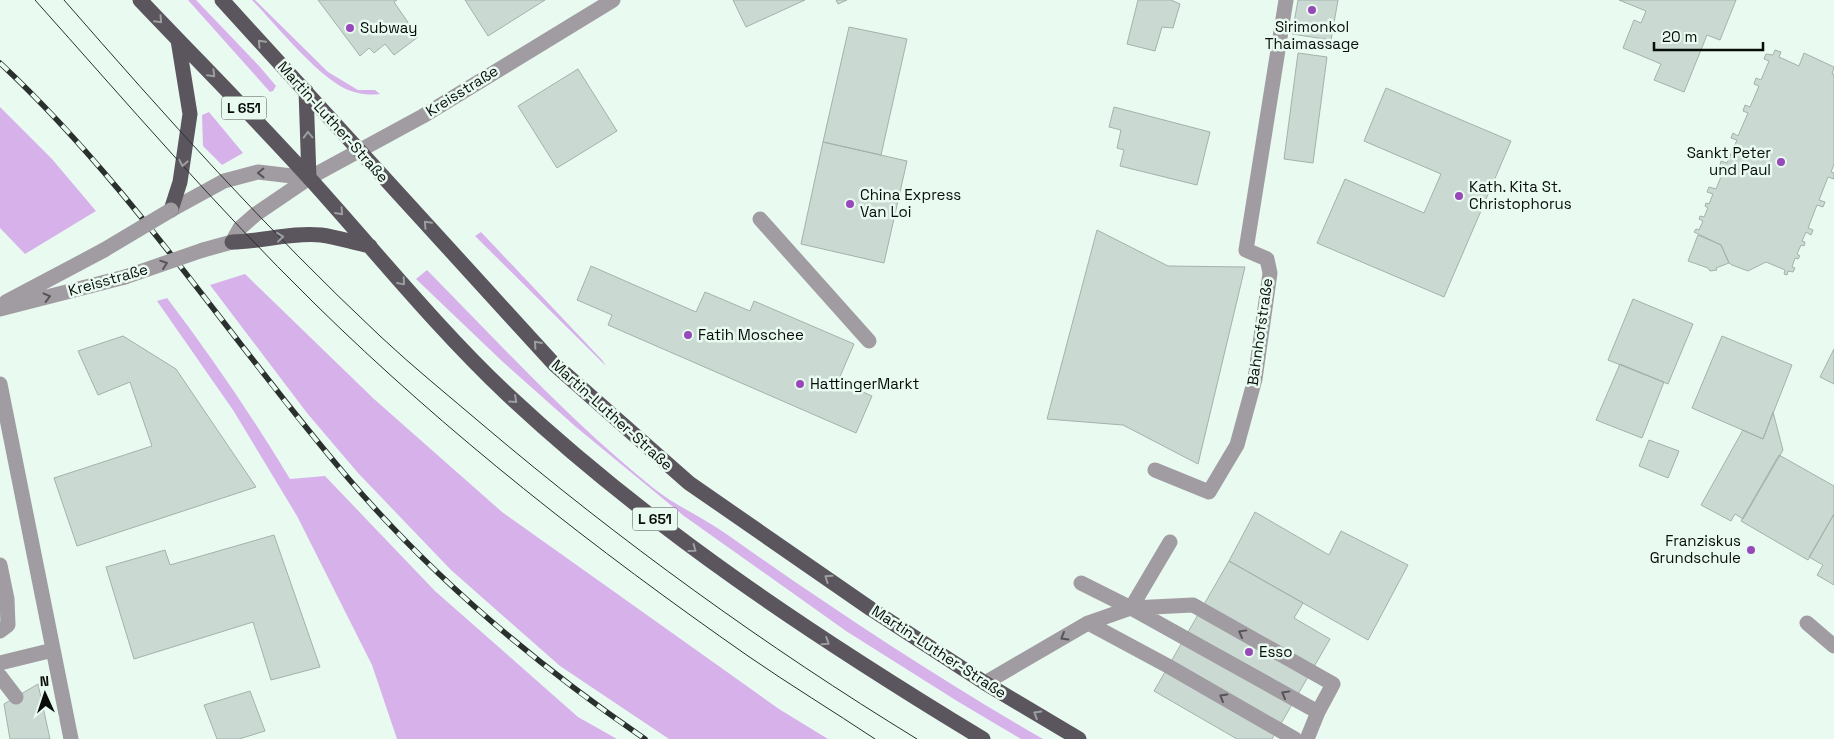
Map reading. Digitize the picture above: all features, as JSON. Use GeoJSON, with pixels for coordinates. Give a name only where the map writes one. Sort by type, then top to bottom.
{"type":"FeatureCollection","features":[{"type":"Feature","properties":{"kind":"main road","name":"L 651"},"geometry":{"type":"LineString","coordinates":[[140,0],[309,178],[466,355],[557,439],[682,541],[794,621],[872,672],[983,739]]}},
{"type":"Feature","properties":{"kind":"main road","name":"Martin-Luther-Straße"},"geometry":{"type":"LineString","coordinates":[[222,0],[554,364],[689,483],[871,609],[985,683],[1079,739]]}},
{"type":"Feature","properties":{"kind":"main road"},"geometry":{"type":"LineString","coordinates":[[171,210],[180,182],[190,114],[178,40]]}},
{"type":"Feature","properties":{"kind":"main road"},"geometry":{"type":"LineString","coordinates":[[306,92],[309,178]]}},
{"type":"Feature","properties":{"kind":"main road"},"geometry":{"type":"LineString","coordinates":[[232,242],[253,242],[278,236],[320,235],[370,246]]}},
{"type":"Feature","properties":{"kind":"street","name":"Kreisstraße"},"geometry":{"type":"LineString","coordinates":[[0,309],[124,277],[232,242],[240,228],[309,178],[358,149],[423,116],[613,0]]}},
{"type":"Feature","properties":{"kind":"street","name":"Bahnhofstraße"},"geometry":{"type":"LineString","coordinates":[[1155,470],[1209,492],[1237,445],[1255,379],[1270,273],[1267,259],[1246,250],[1286,0]]}},
{"type":"Feature","properties":{"kind":"street","name":"Kreisstraße"},"geometry":{"type":"LineString","coordinates":[[0,305],[104,250],[224,181],[258,172],[309,178]]}},
{"type":"Feature","properties":{"kind":"street"},"geometry":{"type":"LineString","coordinates":[[760,220],[869,341]]}},
{"type":"Feature","properties":{"kind":"street"},"geometry":{"type":"LineString","coordinates":[[0,384],[71,739]]}},
{"type":"Feature","properties":{"kind":"street"},"geometry":{"type":"LineString","coordinates":[[1131,608],[1170,542]]}},
{"type":"Feature","properties":{"kind":"street"},"geometry":{"type":"LineString","coordinates":[[0,565],[8,599],[8,626],[0,631]]}},
{"type":"Feature","properties":{"kind":"street"},"geometry":{"type":"LineString","coordinates":[[1081,583],[1131,608],[1318,712]]}},
{"type":"Feature","properties":{"kind":"street"},"geometry":{"type":"LineString","coordinates":[[985,683],[1088,623],[1131,608],[1192,605],[1333,684],[1318,712],[1307,739]]}},
{"type":"Feature","properties":{"kind":"street"},"geometry":{"type":"LineString","coordinates":[[1088,623],[1168,666],[1295,739]]}},
{"type":"Feature","properties":{"kind":"street"},"geometry":{"type":"LineString","coordinates":[[1807,623],[1834,646]]}},
{"type":"Feature","properties":{"kind":"street"},"geometry":{"type":"LineString","coordinates":[[0,662],[53,650]]}},
{"type":"Feature","properties":{"kind":"street"},"geometry":{"type":"LineString","coordinates":[[0,676],[16,697]]}},
{"type":"Feature","properties":{"kind":"shaded area"},"geometry":{"type":"Polygon","coordinates":[[[188,0],[196,0],[260,67],[276,86],[273,91],[270,92],[188,0]]]}},
{"type":"Feature","properties":{"kind":"shaded area"},"geometry":{"type":"Polygon","coordinates":[[[252,0],[255,0],[328,72],[358,90],[375,90],[380,94],[370,95],[355,92],[331,80],[307,59],[252,0]]]}},
{"type":"Feature","properties":{"kind":"shaded area"},"geometry":{"type":"Polygon","coordinates":[[[0,107],[52,159],[96,211],[25,254],[0,228],[0,107]]]}},
{"type":"Feature","properties":{"kind":"shaded area"},"geometry":{"type":"Polygon","coordinates":[[[209,112],[243,153],[222,165],[203,146],[202,115],[209,112]]]}},
{"type":"Feature","properties":{"kind":"shaded area"},"geometry":{"type":"Polygon","coordinates":[[[481,232],[602,360],[606,366],[475,236],[481,232]]]}},
{"type":"Feature","properties":{"kind":"shaded area"},"geometry":{"type":"Polygon","coordinates":[[[427,270],[564,409],[622,462],[661,493],[716,527],[842,614],[1043,739],[1021,739],[957,701],[846,631],[684,516],[576,427],[504,363],[416,279],[427,270]]]}},
{"type":"Feature","properties":{"kind":"shaded area"},"geometry":{"type":"Polygon","coordinates":[[[245,274],[374,399],[502,512],[779,709],[828,739],[669,739],[560,666],[451,570],[358,473],[307,413],[210,285],[245,274]]]}},
{"type":"Feature","properties":{"kind":"shaded area"},"geometry":{"type":"Polygon","coordinates":[[[167,298],[231,387],[290,479],[325,476],[435,591],[578,717],[617,739],[397,739],[372,665],[297,516],[233,410],[157,301],[167,298]]]}},
{"type":"Feature","properties":{"kind":"building"},"geometry":{"type":"Polygon","coordinates":[[[318,0],[397,0],[394,2],[418,37],[394,55],[385,44],[374,53],[369,48],[360,56],[318,0]]]}},
{"type":"Feature","properties":{"kind":"building"},"geometry":{"type":"Polygon","coordinates":[[[465,0],[545,0],[488,36],[465,0]]]}},
{"type":"Feature","properties":{"kind":"building"},"geometry":{"type":"Polygon","coordinates":[[[733,0],[805,0],[746,27],[733,0]]]}},
{"type":"Feature","properties":{"kind":"building"},"geometry":{"type":"Polygon","coordinates":[[[836,0],[847,0],[838,4],[836,0]]]}},
{"type":"Feature","properties":{"kind":"building"},"geometry":{"type":"Polygon","coordinates":[[[1138,0],[1171,0],[1180,4],[1173,28],[1162,27],[1155,51],[1127,44],[1138,0]]]}},
{"type":"Feature","properties":{"kind":"building"},"geometry":{"type":"Polygon","coordinates":[[[1298,0],[1338,0],[1331,40],[1292,34],[1298,0]]]}},
{"type":"Feature","properties":{"kind":"building"},"geometry":{"type":"Polygon","coordinates":[[[1619,0],[1736,0],[1720,40],[1707,35],[1684,92],[1654,80],[1661,64],[1623,48],[1634,20],[1641,23],[1646,11],[1619,0]]]}},
{"type":"Feature","properties":{"kind":"building"},"geometry":{"type":"Polygon","coordinates":[[[849,27],[907,39],[881,155],[823,142],[849,27]]]}},
{"type":"Feature","properties":{"kind":"building","name":"Sankt Peter und Paul"},"geometry":{"type":"Polygon","coordinates":[[[1775,50],[1781,52],[1779,57],[1799,66],[1804,53],[1834,67],[1832,74],[1834,74],[1834,164],[1831,172],[1834,173],[1834,179],[1828,177],[1819,200],[1825,202],[1823,207],[1817,205],[1808,228],[1813,230],[1811,235],[1806,232],[1802,241],[1805,242],[1804,246],[1801,245],[1797,254],[1800,256],[1798,259],[1795,258],[1792,267],[1795,268],[1793,272],[1788,271],[1787,275],[1784,274],[1785,270],[1766,262],[1748,271],[1732,265],[1729,263],[1721,245],[1694,232],[1696,229],[1699,230],[1703,221],[1699,219],[1700,216],[1704,217],[1708,208],[1705,206],[1706,203],[1709,204],[1713,194],[1707,192],[1709,187],[1716,189],[1725,167],[1720,165],[1721,161],[1727,163],[1737,140],[1731,138],[1733,133],[1738,136],[1748,113],[1743,111],[1745,105],[1750,107],[1759,86],[1754,84],[1756,78],[1761,80],[1769,61],[1764,59],[1766,54],[1773,55],[1775,50]]]}},
{"type":"Feature","properties":{"kind":"building"},"geometry":{"type":"Polygon","coordinates":[[[1298,53],[1327,57],[1313,163],[1284,159],[1298,53]]]}},
{"type":"Feature","properties":{"kind":"building"},"geometry":{"type":"Polygon","coordinates":[[[578,69],[617,131],[557,168],[518,106],[578,69]]]}},
{"type":"Feature","properties":{"kind":"building","name":"Kath. Kita St. Christophorus"},"geometry":{"type":"Polygon","coordinates":[[[1386,88],[1511,141],[1444,297],[1317,243],[1345,179],[1424,213],[1441,174],[1364,141],[1386,88]]]}},
{"type":"Feature","properties":{"kind":"building"},"geometry":{"type":"Polygon","coordinates":[[[1114,107],[1210,132],[1197,185],[1120,166],[1124,150],[1117,148],[1121,130],[1109,127],[1114,107]]]}},
{"type":"Feature","properties":{"kind":"building"},"geometry":{"type":"Polygon","coordinates":[[[823,142],[907,161],[884,263],[801,244],[823,142]]]}},
{"type":"Feature","properties":{"kind":"building"},"geometry":{"type":"Polygon","coordinates":[[[1097,230],[1168,266],[1245,267],[1198,464],[1123,425],[1047,419],[1097,230]]]}},
{"type":"Feature","properties":{"kind":"building"},"geometry":{"type":"Polygon","coordinates":[[[1698,235],[1721,245],[1729,263],[1716,268],[1717,270],[1710,271],[1708,268],[1688,261],[1698,235]]]}},
{"type":"Feature","properties":{"kind":"building"},"geometry":{"type":"Polygon","coordinates":[[[591,266],[696,312],[705,292],[750,311],[754,301],[854,344],[838,381],[872,396],[856,433],[608,325],[612,315],[577,300],[591,266]]]}},
{"type":"Feature","properties":{"kind":"building"},"geometry":{"type":"Polygon","coordinates":[[[1633,299],[1693,324],[1668,384],[1608,360],[1633,299]]]}},
{"type":"Feature","properties":{"kind":"building"},"geometry":{"type":"Polygon","coordinates":[[[123,336],[176,369],[256,487],[77,546],[54,478],[152,446],[130,382],[98,395],[78,351],[123,336]]]}},
{"type":"Feature","properties":{"kind":"building"},"geometry":{"type":"Polygon","coordinates":[[[1722,336],[1792,365],[1763,439],[1692,408],[1722,336]]]}},
{"type":"Feature","properties":{"kind":"building"},"geometry":{"type":"Polygon","coordinates":[[[1834,349],[1834,384],[1820,377],[1834,349]]]}},
{"type":"Feature","properties":{"kind":"building"},"geometry":{"type":"Polygon","coordinates":[[[1620,364],[1664,382],[1642,438],[1596,420],[1620,364]]]}},
{"type":"Feature","properties":{"kind":"building"},"geometry":{"type":"Polygon","coordinates":[[[1773,412],[1783,450],[1743,519],[1735,514],[1731,521],[1701,505],[1743,430],[1763,439],[1773,412]]]}},
{"type":"Feature","properties":{"kind":"building"},"geometry":{"type":"Polygon","coordinates":[[[1649,440],[1679,451],[1668,478],[1639,466],[1649,440]]]}},
{"type":"Feature","properties":{"kind":"building"},"geometry":{"type":"Polygon","coordinates":[[[1779,455],[1834,486],[1834,514],[1808,560],[1741,521],[1779,455]]]}},
{"type":"Feature","properties":{"kind":"building"},"geometry":{"type":"Polygon","coordinates":[[[1255,512],[1329,555],[1341,531],[1408,565],[1368,640],[1229,561],[1255,512]]]}},
{"type":"Feature","properties":{"kind":"building"},"geometry":{"type":"Polygon","coordinates":[[[1834,514],[1834,585],[1817,575],[1823,565],[1809,557],[1834,514]]]}},
{"type":"Feature","properties":{"kind":"building"},"geometry":{"type":"Polygon","coordinates":[[[274,535],[320,667],[271,680],[253,622],[134,659],[106,567],[165,550],[170,565],[274,535]]]}},
{"type":"Feature","properties":{"kind":"building","name":"Esso"},"geometry":{"type":"Polygon","coordinates":[[[1229,561],[1303,603],[1294,618],[1330,639],[1272,739],[1237,739],[1154,691],[1229,561]]]}},
{"type":"Feature","properties":{"kind":"building"},"geometry":{"type":"Polygon","coordinates":[[[38,684],[50,739],[10,739],[4,704],[38,684]]]}},
{"type":"Feature","properties":{"kind":"building"},"geometry":{"type":"Polygon","coordinates":[[[250,691],[265,731],[239,739],[217,739],[204,705],[250,691]]]}},
{"type":"Feature","properties":{"kind":"tram line"},"geometry":{"type":"LineString","coordinates":[[35,0],[242,230],[314,303],[416,398],[469,444],[579,532],[691,616],[748,656],[875,739]]}},
{"type":"Feature","properties":{"kind":"tram line"},"geometry":{"type":"LineString","coordinates":[[64,0],[140,87],[257,214],[338,296],[418,370],[587,510],[694,591],[804,667],[917,739]]}},
{"type":"Feature","properties":{"kind":"railway"},"geometry":{"type":"LineString","coordinates":[[0,63],[94,161],[180,265],[305,426],[348,478],[415,551],[526,650],[605,711],[645,739]]}},
{"type":"Feature","properties":{"kind":"place","name":"Sirimonkol Thaimassage"},"geometry":{"type":"Point","coordinates":[1312,10]}},
{"type":"Feature","properties":{"kind":"place","name":"Subway"},"geometry":{"type":"Point","coordinates":[350,28]}},
{"type":"Feature","properties":{"kind":"place","name":"Sankt Peter und Paul"},"geometry":{"type":"Point","coordinates":[1781,162]}},
{"type":"Feature","properties":{"kind":"place","name":"Kath. Kita St. Christophorus"},"geometry":{"type":"Point","coordinates":[1459,196]}},
{"type":"Feature","properties":{"kind":"place","name":"China Express Van Loi"},"geometry":{"type":"Point","coordinates":[850,204]}},
{"type":"Feature","properties":{"kind":"place","name":"Fatih Moschee"},"geometry":{"type":"Point","coordinates":[688,335]}},
{"type":"Feature","properties":{"kind":"place","name":"HattingerMarkt"},"geometry":{"type":"Point","coordinates":[800,384]}},
{"type":"Feature","properties":{"kind":"place","name":"Franziskus Grundschule"},"geometry":{"type":"Point","coordinates":[1751,550]}},
{"type":"Feature","properties":{"kind":"place","name":"Esso"},"geometry":{"type":"Point","coordinates":[1249,652]}}]}
